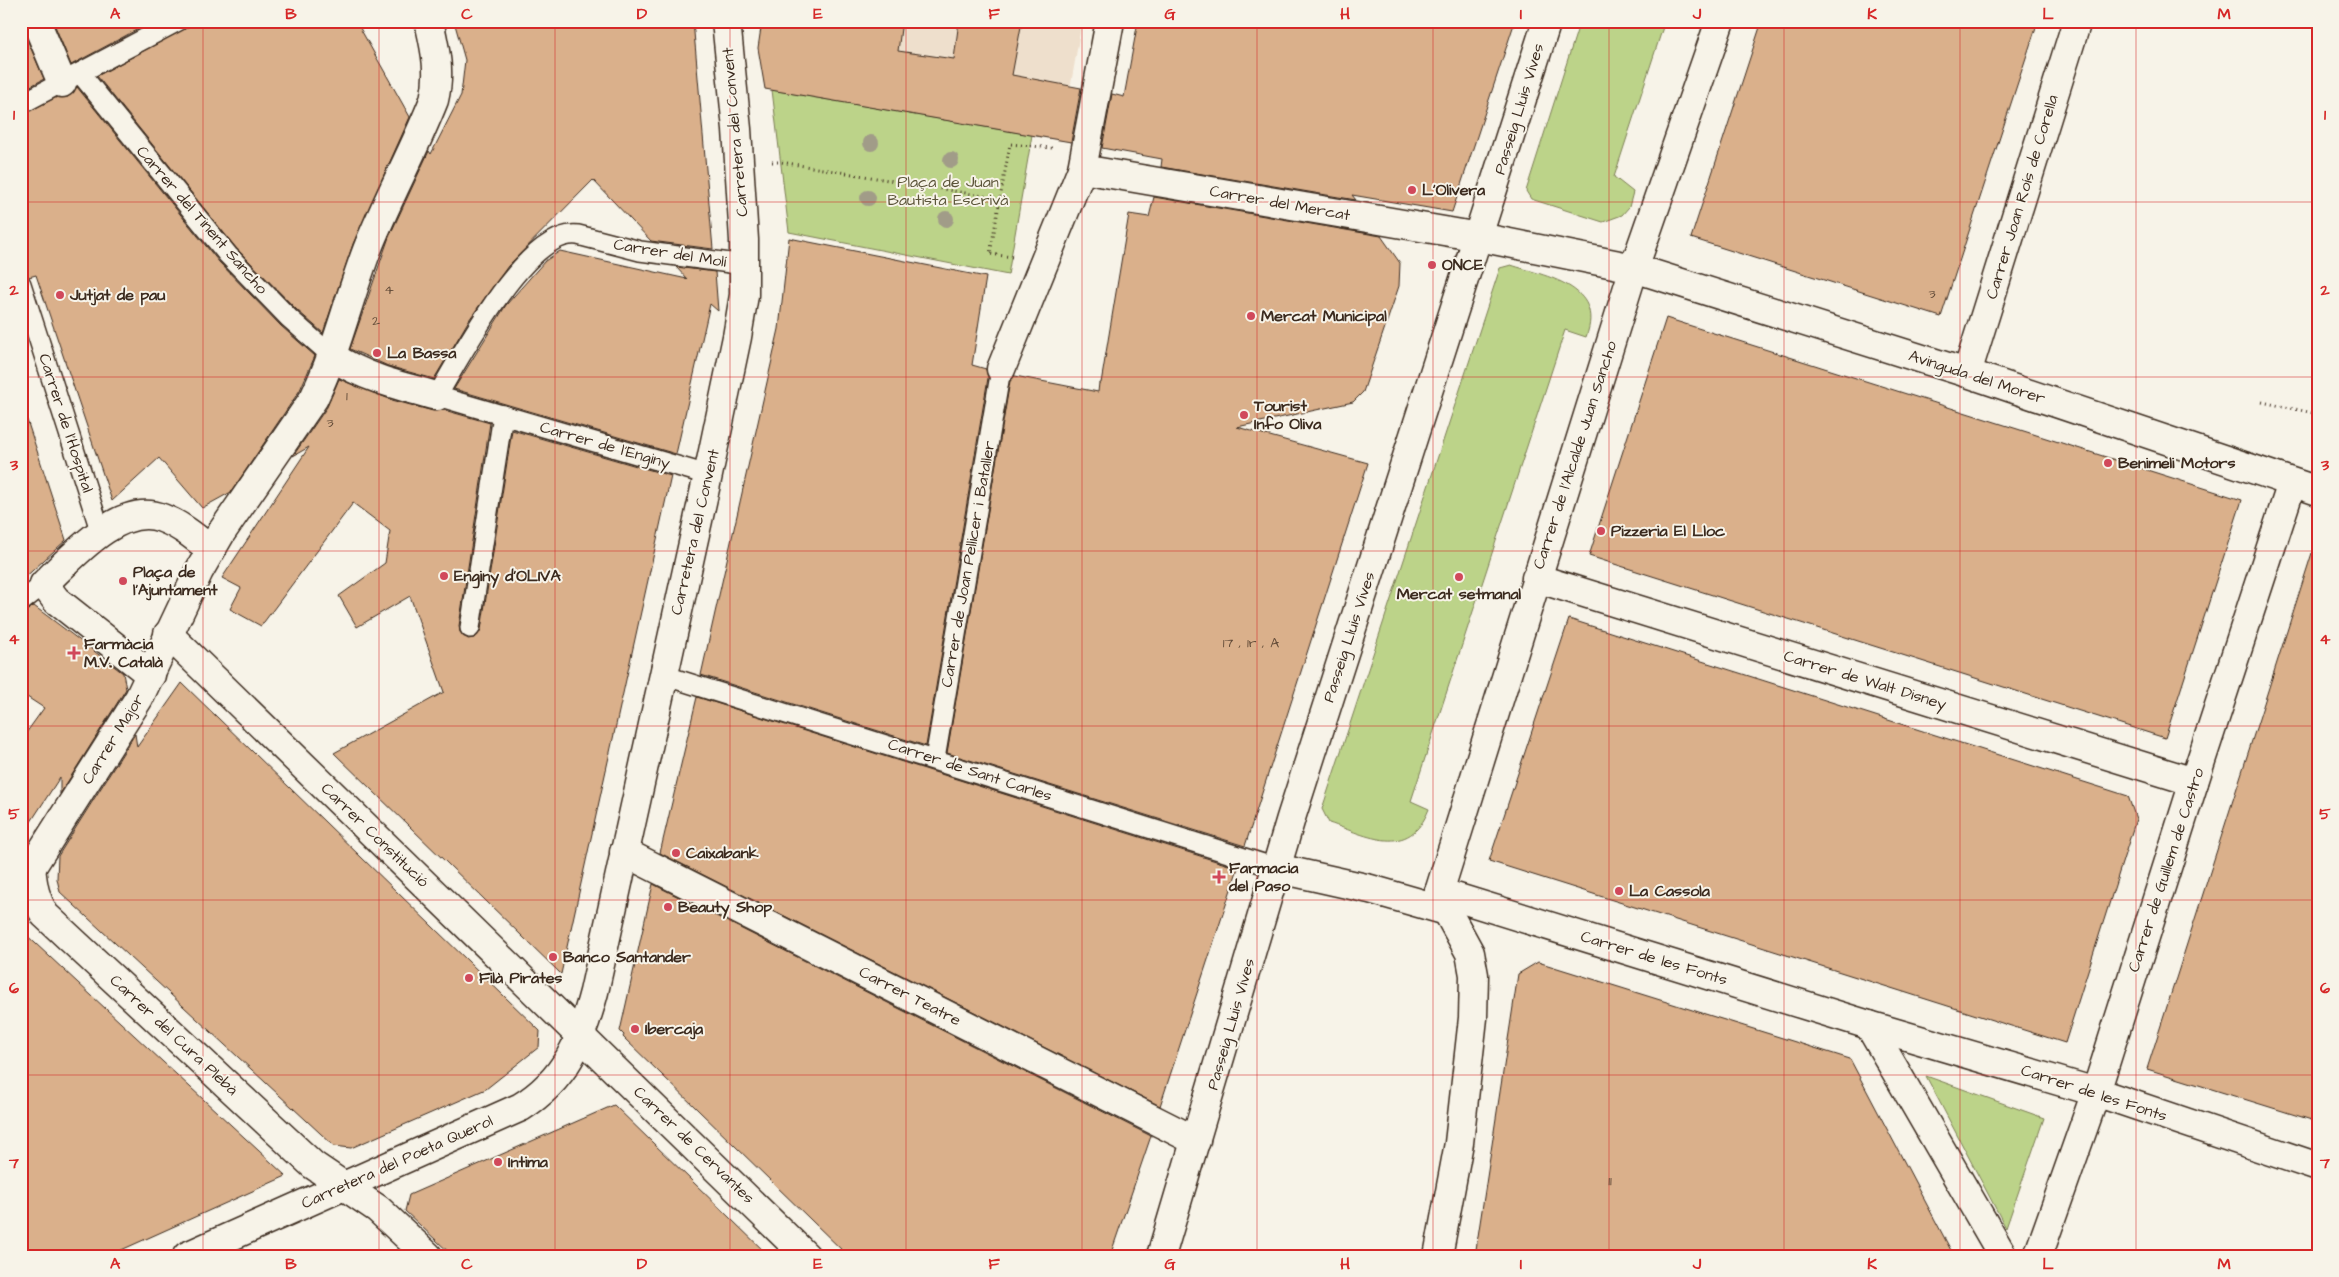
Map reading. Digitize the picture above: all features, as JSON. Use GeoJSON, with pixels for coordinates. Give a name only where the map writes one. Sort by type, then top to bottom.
{"type":"FeatureCollection","features":[{"type":"Feature","properties":{"kind":"street"},"geometry":{"type":"LineString","coordinates":[[36,21],[71,78]]}},
{"type":"Feature","properties":{"kind":"street","name":"Carrer Major"},"geometry":{"type":"LineString","coordinates":[[25,870],[151,676],[168,634],[211,550],[314,398],[333,358],[367,251],[423,128],[438,83],[435,48],[429,21]]}},
{"type":"Feature","properties":{"kind":"street","name":"Carretera del Convent"},"geometry":{"type":"LineString","coordinates":[[581,1035],[594,992],[737,337],[745,265],[739,165],[726,21]]}},
{"type":"Feature","properties":{"kind":"street"},"geometry":{"type":"LineString","coordinates":[[1001,369],[1084,160],[1110,21]]}},
{"type":"Feature","properties":{"kind":"street","name":"Passeig Lluis Vives"},"geometry":{"type":"LineString","coordinates":[[1162,1256],[1291,818],[1479,237],[1546,21]]}},
{"type":"Feature","properties":{"kind":"street","name":"Carrer de l'Alcalde Juan Sancho"},"geometry":{"type":"LineString","coordinates":[[1443,901],[1536,578],[1634,268],[1720,21]]}},
{"type":"Feature","properties":{"kind":"street","name":"Carrer Joan Roís de Corella"},"geometry":{"type":"LineString","coordinates":[[1966,373],[2077,21]]}},
{"type":"Feature","properties":{"kind":"street","name":"Carrer del Mercat"},"geometry":{"type":"LineString","coordinates":[[1084,160],[1634,268]]}},
{"type":"Feature","properties":{"kind":"street","name":"Avinguda del Morer"},"geometry":{"type":"LineString","coordinates":[[1634,268],[1966,373],[2318,491]]}},
{"type":"Feature","properties":{"kind":"street","name":"Carrer de l'Enginy"},"geometry":{"type":"LineString","coordinates":[[333,358],[350,369],[378,381],[437,396]]}},
{"type":"Feature","properties":{"kind":"street","name":"Carrer de Guillem de Castro"},"geometry":{"type":"LineString","coordinates":[[2038,1256],[2096,1092],[2194,782],[2292,483]]}},
{"type":"Feature","properties":{"kind":"street"},"geometry":{"type":"LineString","coordinates":[[151,676],[56,600],[44,584],[101,533],[124,518],[148,514],[162,518],[189,532],[211,550]]}},
{"type":"Feature","properties":{"kind":"street","name":"Carrer de Walt Disney"},"geometry":{"type":"LineString","coordinates":[[1536,578],[2194,782]]}},
{"type":"Feature","properties":{"kind":"street","name":"Carrer Constitució"},"geometry":{"type":"LineString","coordinates":[[168,634],[581,1035]]}},
{"type":"Feature","properties":{"kind":"street","name":"Carrer Teatre"},"geometry":{"type":"LineString","coordinates":[[624,852],[1196,1141]]}},
{"type":"Feature","properties":{"kind":"street","name":"Carrer de les Fonts"},"geometry":{"type":"LineString","coordinates":[[1280,860],[1370,889],[1443,901],[1869,1024],[2096,1092],[2318,1166]]}},
{"type":"Feature","properties":{"kind":"street","name":"Carrer del Cura Plebà"},"geometry":{"type":"LineString","coordinates":[[25,870],[37,902],[45,915],[313,1166],[378,1209],[428,1256]]}},
{"type":"Feature","properties":{"kind":"street"},"geometry":{"type":"LineString","coordinates":[[1438,1256],[1459,1143],[1474,999],[1474,975],[1470,953],[1443,901]]}},
{"type":"Feature","properties":{"kind":"street"},"geometry":{"type":"LineString","coordinates":[[1869,1024],[2003,1256]]}},
{"type":"Feature","properties":{"kind":"street","name":"Carretera del Poeta Querol"},"geometry":{"type":"LineString","coordinates":[[186,1256],[502,1116],[534,1099],[559,1075],[581,1035]]}},
{"type":"Feature","properties":{"kind":"street","name":"Carrer de Cervantes"},"geometry":{"type":"LineString","coordinates":[[581,1035],[806,1256]]}},
{"type":"Feature","properties":{"kind":"lane"},"geometry":{"type":"LineString","coordinates":[[21,104],[178,21]]}},
{"type":"Feature","properties":{"kind":"lane","name":"Carrer del Tinent Sancho"},"geometry":{"type":"LineString","coordinates":[[71,78],[228,254],[289,318],[333,358]]}},
{"type":"Feature","properties":{"kind":"lane","name":"Carrer del Molí"},"geometry":{"type":"LineString","coordinates":[[437,396],[484,315],[507,285],[555,239],[571,234],[640,251],[745,265]]}},
{"type":"Feature","properties":{"kind":"lane","name":"Carrer de l'Hospital"},"geometry":{"type":"LineString","coordinates":[[21,284],[101,533]]}},
{"type":"Feature","properties":{"kind":"lane","name":"Carrer de Joan Pellicer i Bataller"},"geometry":{"type":"LineString","coordinates":[[935,759],[1001,369]]}},
{"type":"Feature","properties":{"kind":"lane","name":"Carrer de l'Enginy"},"geometry":{"type":"LineString","coordinates":[[437,396],[708,475]]}},
{"type":"Feature","properties":{"kind":"lane"},"geometry":{"type":"LineString","coordinates":[[470,628],[503,415]]}},
{"type":"Feature","properties":{"kind":"lane"},"geometry":{"type":"LineString","coordinates":[[21,602],[44,584]]}},
{"type":"Feature","properties":{"kind":"lane","name":"Carrer de Sant Carles"},"geometry":{"type":"LineString","coordinates":[[662,675],[935,759],[1280,860]]}},
{"type":"Feature","properties":{"kind":"path"},"geometry":{"type":"LineString","coordinates":[[1044,263],[990,254],[1010,144],[1084,160]]}},
{"type":"Feature","properties":{"kind":"path"},"geometry":{"type":"LineString","coordinates":[[739,165],[781,162],[1001,199]]}},
{"type":"Feature","properties":{"kind":"path"},"geometry":{"type":"LineString","coordinates":[[2262,402],[2318,414]]}},
{"type":"Feature","properties":{"kind":"shaded area"},"geometry":{"type":"Polygon","coordinates":[[[762,21],[1082,21],[1061,141],[765,89],[758,48],[762,21]]]}},
{"type":"Feature","properties":{"kind":"green space"},"geometry":{"type":"Polygon","coordinates":[[[1580,21],[1665,21],[1614,177],[1633,192],[1629,207],[1622,215],[1603,222],[1531,199],[1526,191],[1580,21]]]}},
{"type":"Feature","properties":{"kind":"green space","name":"Plaça de Juan Bautista Escrivà"},"geometry":{"type":"Polygon","coordinates":[[[772,90],[1032,135],[1008,275],[789,232],[772,90]]]}},
{"type":"Feature","properties":{"kind":"green space"},"geometry":{"type":"Polygon","coordinates":[[[1511,265],[1555,279],[1569,286],[1580,295],[1588,306],[1590,320],[1586,337],[1565,330],[1411,801],[1429,809],[1421,825],[1410,835],[1399,839],[1373,838],[1329,823],[1322,809],[1500,268],[1511,265]]]}},
{"type":"Feature","properties":{"kind":"green space"},"geometry":{"type":"Polygon","coordinates":[[[1926,1076],[2044,1118],[2006,1228],[1926,1076]]]}},
{"type":"Feature","properties":{"kind":"building"},"geometry":{"type":"Polygon","coordinates":[[[53,21],[153,21],[71,65],[53,21]]]}},
{"type":"Feature","properties":{"kind":"building"},"geometry":{"type":"Polygon","coordinates":[[[199,21],[356,21],[410,117],[353,244],[323,333],[297,310],[236,248],[97,76],[199,21]]]}},
{"type":"Feature","properties":{"kind":"building"},"geometry":{"type":"Polygon","coordinates":[[[454,21],[693,21],[713,249],[651,241],[593,180],[508,266],[469,320],[434,379],[388,366],[350,349],[389,237],[429,151],[431,154],[461,95],[465,60],[454,21]]]}},
{"type":"Feature","properties":{"kind":"building"},"geometry":{"type":"Polygon","coordinates":[[[762,21],[902,21],[898,51],[954,59],[959,21],[1022,21],[1012,75],[1081,88],[1071,142],[765,89],[758,48],[762,21]]]}},
{"type":"Feature","properties":{"kind":"building"},"geometry":{"type":"Polygon","coordinates":[[[1138,21],[1515,21],[1452,212],[1352,195],[1356,200],[1161,167],[1162,159],[1102,148],[1112,94],[1124,97],[1138,21]]]}},
{"type":"Feature","properties":{"kind":"building"},"geometry":{"type":"Polygon","coordinates":[[[1762,21],[2038,21],[1941,317],[1691,238],[1762,21]]]}},
{"type":"Feature","properties":{"kind":"building"},"geometry":{"type":"Polygon","coordinates":[[[21,25],[44,79],[21,91],[21,25]]]}},
{"type":"Feature","properties":{"kind":"building"},"geometry":{"type":"Polygon","coordinates":[[[77,87],[219,262],[281,326],[315,356],[300,390],[231,492],[202,508],[159,458],[112,501],[36,275],[29,277],[21,273],[21,115],[57,97],[68,97],[77,87]]]}},
{"type":"Feature","properties":{"kind":"building"},"geometry":{"type":"Polygon","coordinates":[[[1154,197],[1381,236],[1400,263],[1399,286],[1363,392],[1353,402],[1237,427],[1368,463],[1245,846],[947,753],[1010,381],[1015,376],[1098,392],[1129,214],[1149,217],[1154,197]]]}},
{"type":"Feature","properties":{"kind":"building"},"geometry":{"type":"Polygon","coordinates":[[[789,238],[986,277],[972,365],[986,369],[988,378],[926,746],[701,675],[779,329],[789,238]]]}},
{"type":"Feature","properties":{"kind":"building"},"geometry":{"type":"Polygon","coordinates":[[[560,251],[687,279],[676,267],[715,272],[718,311],[710,304],[676,454],[454,389],[506,305],[545,261],[560,251]]]}},
{"type":"Feature","properties":{"kind":"building"},"geometry":{"type":"Polygon","coordinates":[[[1666,318],[2242,500],[2165,738],[1589,556],[1666,318]]]}},
{"type":"Feature","properties":{"kind":"building"},"geometry":{"type":"Polygon","coordinates":[[[339,379],[392,400],[433,411],[444,410],[490,423],[459,626],[460,632],[468,639],[474,638],[481,630],[512,430],[671,476],[561,974],[334,753],[444,692],[410,596],[357,627],[339,596],[385,563],[390,531],[353,503],[261,626],[230,609],[241,588],[222,578],[309,447],[293,456],[327,407],[339,379]]]}},
{"type":"Feature","properties":{"kind":"building"},"geometry":{"type":"Polygon","coordinates":[[[27,420],[66,540],[21,581],[21,421],[27,420]]]}},
{"type":"Feature","properties":{"kind":"building"},"geometry":{"type":"Polygon","coordinates":[[[2312,553],[2318,554],[2318,1122],[2147,1069],[2312,553]]]}},
{"type":"Feature","properties":{"kind":"building"},"geometry":{"type":"Polygon","coordinates":[[[34,606],[123,673],[126,689],[60,794],[60,777],[21,837],[21,740],[44,708],[21,693],[21,613],[34,606]]]}},
{"type":"Feature","properties":{"kind":"building"},"geometry":{"type":"Polygon","coordinates":[[[1569,619],[2128,796],[2136,819],[2065,1043],[1489,861],[1569,619]]]}},
{"type":"Feature","properties":{"kind":"building"},"geometry":{"type":"Polygon","coordinates":[[[182,683],[540,1031],[539,1047],[486,1089],[351,1148],[334,1146],[60,892],[57,879],[58,856],[135,734],[137,747],[182,683]]]}},
{"type":"Feature","properties":{"kind":"building"},"geometry":{"type":"Polygon","coordinates":[[[697,697],[1238,868],[1160,1106],[660,853],[697,697]]]}},
{"type":"Feature","properties":{"kind":"building"},"geometry":{"type":"Polygon","coordinates":[[[653,884],[1151,1136],[1110,1256],[848,1256],[623,1037],[624,1035],[620,1031],[653,884]]]}},
{"type":"Feature","properties":{"kind":"building"},"geometry":{"type":"Polygon","coordinates":[[[21,930],[286,1176],[108,1256],[21,1256],[21,930]]]}},
{"type":"Feature","properties":{"kind":"building"},"geometry":{"type":"Polygon","coordinates":[[[1538,962],[1850,1059],[1954,1256],[1475,1256],[1518,974],[1538,962]]]}},
{"type":"Feature","properties":{"kind":"building"},"geometry":{"type":"Polygon","coordinates":[[[614,1105],[769,1256],[453,1256],[405,1211],[409,1195],[614,1105]]]}},
{"type":"Feature","properties":{"kind":"place","name":"L'Olivera"},"geometry":{"type":"Point","coordinates":[1412,190]}},
{"type":"Feature","properties":{"kind":"place","name":"ONCE"},"geometry":{"type":"Point","coordinates":[1432,265]}},
{"type":"Feature","properties":{"kind":"place","name":"Jutjat de pau"},"geometry":{"type":"Point","coordinates":[60,295]}},
{"type":"Feature","properties":{"kind":"place","name":"Mercat Municipal"},"geometry":{"type":"Point","coordinates":[1251,316]}},
{"type":"Feature","properties":{"kind":"place","name":"La Bassa"},"geometry":{"type":"Point","coordinates":[377,353]}},
{"type":"Feature","properties":{"kind":"place","name":"Tourist Info Oliva"},"geometry":{"type":"Point","coordinates":[1244,415]}},
{"type":"Feature","properties":{"kind":"place","name":"Benimeli Motors"},"geometry":{"type":"Point","coordinates":[2108,463]}},
{"type":"Feature","properties":{"kind":"place","name":"Pizzeria El Lloc"},"geometry":{"type":"Point","coordinates":[1601,531]}},
{"type":"Feature","properties":{"kind":"place","name":"Enginy d'OLIVA"},"geometry":{"type":"Point","coordinates":[444,576]}},
{"type":"Feature","properties":{"kind":"place","name":"Mercat setmanal"},"geometry":{"type":"Point","coordinates":[1459,577]}},
{"type":"Feature","properties":{"kind":"place","name":"Plaça de l'Ajuntament"},"geometry":{"type":"Point","coordinates":[123,581]}},
{"type":"Feature","properties":{"kind":"place","name":"Farmàcia M.V. Català"},"geometry":{"type":"Point","coordinates":[74,653]}},
{"type":"Feature","properties":{"kind":"place","name":"Caixabank"},"geometry":{"type":"Point","coordinates":[676,853]}},
{"type":"Feature","properties":{"kind":"place","name":"Farmacia del Paso"},"geometry":{"type":"Point","coordinates":[1219,877]}},
{"type":"Feature","properties":{"kind":"place","name":"La Cassola"},"geometry":{"type":"Point","coordinates":[1619,891]}},
{"type":"Feature","properties":{"kind":"place","name":"Beauty Shop"},"geometry":{"type":"Point","coordinates":[668,907]}},
{"type":"Feature","properties":{"kind":"place","name":"Banco Santander"},"geometry":{"type":"Point","coordinates":[553,957]}},
{"type":"Feature","properties":{"kind":"place","name":"Filà Pirates"},"geometry":{"type":"Point","coordinates":[469,978]}},
{"type":"Feature","properties":{"kind":"place","name":"Ibercaja"},"geometry":{"type":"Point","coordinates":[635,1029]}},
{"type":"Feature","properties":{"kind":"place","name":"Intima"},"geometry":{"type":"Point","coordinates":[498,1162]}}]}
